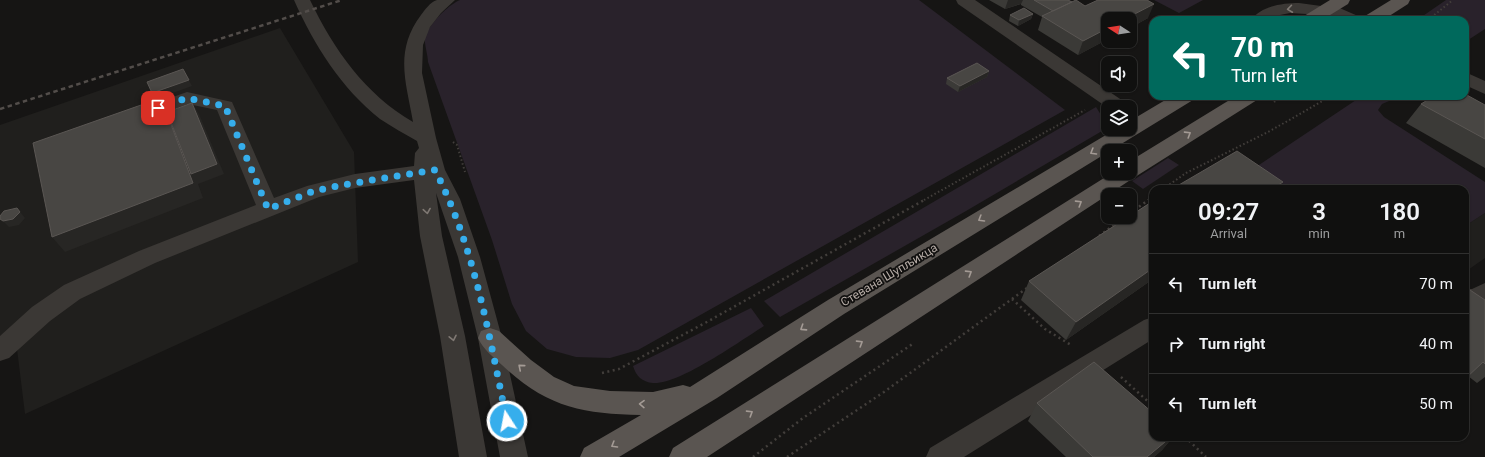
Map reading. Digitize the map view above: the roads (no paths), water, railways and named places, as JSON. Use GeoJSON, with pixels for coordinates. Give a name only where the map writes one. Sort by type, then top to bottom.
{"type":"FeatureCollection","features":[{"type":"Feature","properties":{"kind":"main road"},"geometry":{"type":"LineString","coordinates":[[1377,16],[1402,0]]}},
{"type":"Feature","properties":{"kind":"main road","name":"Стевана Шупљикца"},"geometry":{"type":"LineString","coordinates":[[1137,119],[1177,100]]}},
{"type":"Feature","properties":{"kind":"main road"},"geometry":{"type":"LineString","coordinates":[[1137,167],[1244,100]]}},
{"type":"Feature","properties":{"kind":"main road","name":"Стевана Шупљикца"},"geometry":{"type":"LineString","coordinates":[[594,457],[708,390],[836,307],[1109,136]]}},
{"type":"Feature","properties":{"kind":"main road"},"geometry":{"type":"LineString","coordinates":[[683,457],[1116,180]]}},
{"type":"Feature","properties":{"kind":"main road"},"geometry":{"type":"LineString","coordinates":[[490,338],[522,368],[540,381],[572,397],[610,403],[653,404],[708,390]]}},
{"type":"Feature","properties":{"kind":"main road"},"geometry":{"type":"LineString","coordinates":[[700,457],[717,434]]}},
{"type":"Feature","properties":{"kind":"street"},"geometry":{"type":"LineString","coordinates":[[302,0],[333,58],[361,90],[387,114],[426,138]]}},
{"type":"Feature","properties":{"kind":"street"},"geometry":{"type":"LineString","coordinates":[[447,0],[435,9],[422,26],[414,44],[414,73],[426,138],[429,171],[427,208],[455,350],[473,457]]}},
{"type":"Feature","properties":{"kind":"street"},"geometry":{"type":"LineString","coordinates":[[964,0],[1109,100]]}},
{"type":"Feature","properties":{"kind":"street"},"geometry":{"type":"LineString","coordinates":[[1265,16],[1290,8],[1302,7],[1326,8],[1343,16]]}},
{"type":"Feature","properties":{"kind":"street"},"geometry":{"type":"LineString","coordinates":[[1469,80],[1485,88]]}},
{"type":"Feature","properties":{"kind":"street"},"geometry":{"type":"LineString","coordinates":[[122,121],[187,98],[225,106],[268,209]]}},
{"type":"Feature","properties":{"kind":"street"},"geometry":{"type":"LineString","coordinates":[[0,352],[41,314],[72,292],[147,257],[314,191],[355,181],[429,171]]}},
{"type":"Feature","properties":{"kind":"street"},"geometry":{"type":"LineString","coordinates":[[429,171],[449,199],[470,257],[490,338],[514,457]]}},
{"type":"Feature","properties":{"kind":"street"},"geometry":{"type":"LineString","coordinates":[[1469,298],[1476,298],[1485,292]]}},
{"type":"Feature","properties":{"kind":"street"},"geometry":{"type":"LineString","coordinates":[[940,457],[1149,329]]}},
{"type":"Feature","properties":{"kind":"railway"},"geometry":{"type":"LineString","coordinates":[[0,109],[342,0]]}}]}
